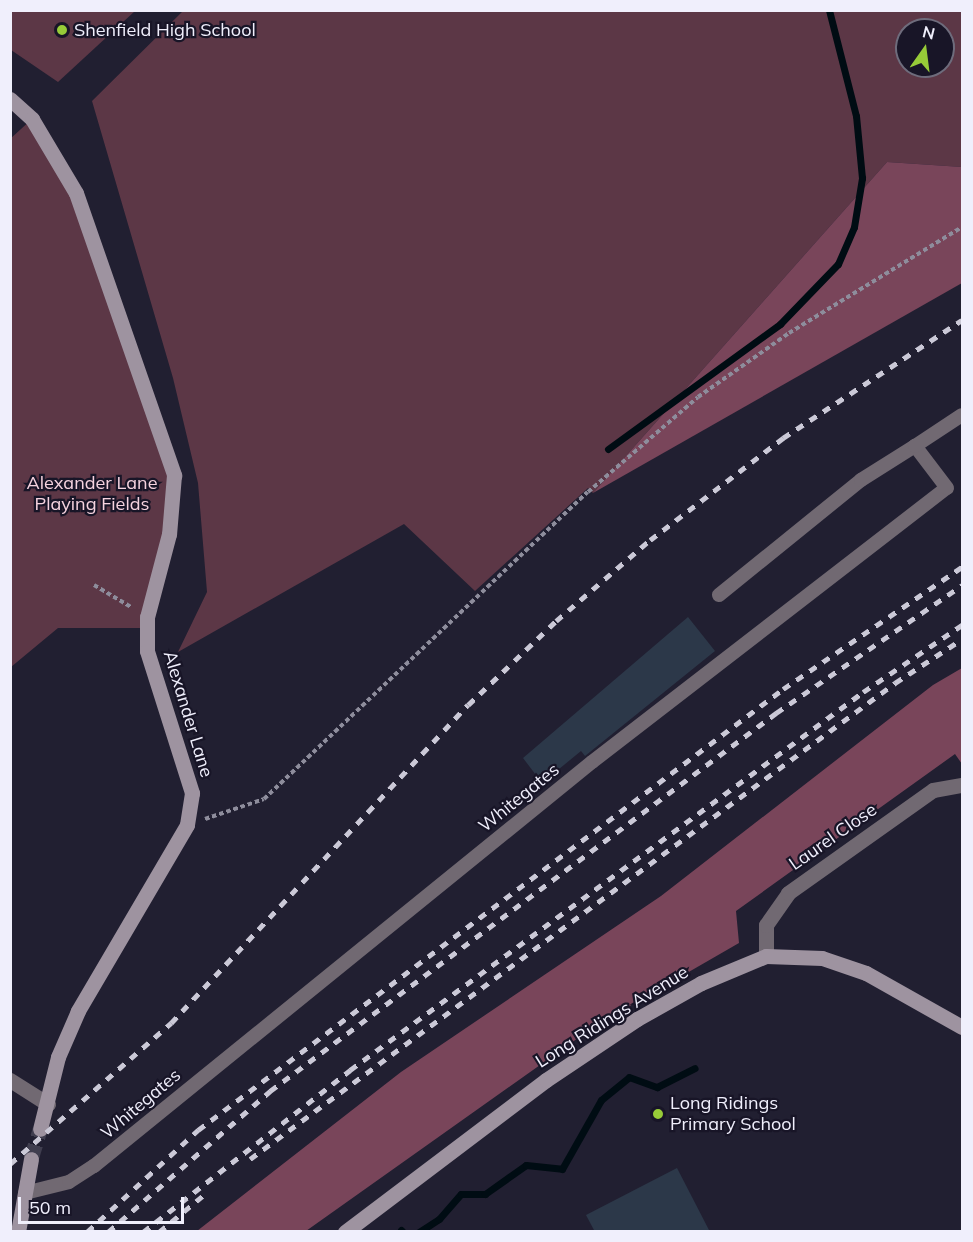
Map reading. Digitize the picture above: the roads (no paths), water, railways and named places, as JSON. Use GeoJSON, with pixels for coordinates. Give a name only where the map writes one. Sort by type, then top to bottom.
{"type":"FeatureCollection","features":[{"type":"Feature","properties":{"kind":"street","name":"Alexander Lane"},"geometry":{"type":"LineString","coordinates":[[10,99],[32,120],[75,193],[174,475],[169,534],[147,617],[147,651],[192,793],[187,825],[78,1011],[58,1057],[40,1129]]}},
{"type":"Feature","properties":{"kind":"street","name":"Laurel Close"},"geometry":{"type":"LineString","coordinates":[[766,956],[766,925],[788,893],[933,790],[963,786]]}},
{"type":"Feature","properties":{"kind":"street","name":"Long Ridings Avenue"},"geometry":{"type":"LineString","coordinates":[[345,1232],[546,1080],[637,1019],[701,983],[766,956],[822,958],[866,973],[963,1027]]}},
{"type":"Feature","properties":{"kind":"street"},"geometry":{"type":"LineString","coordinates":[[10,1080],[48,1104]]}},
{"type":"Feature","properties":{"kind":"street"},"geometry":{"type":"LineString","coordinates":[[18,1232],[32,1159]]}},
{"type":"Feature","properties":{"kind":"lane"},"geometry":{"type":"LineString","coordinates":[[719,595],[861,480],[963,415]]}},
{"type":"Feature","properties":{"kind":"lane","name":"Whitegates"},"geometry":{"type":"LineString","coordinates":[[24,1193],[69,1182],[94,1166],[592,762],[947,488],[915,446]]}},
{"type":"Feature","properties":{"kind":"waterway"},"geometry":{"type":"LineString","coordinates":[[608,449],[780,324],[838,264],[854,227],[862,178],[856,116],[829,10]]}},
{"type":"Feature","properties":{"kind":"waterway"},"geometry":{"type":"LineString","coordinates":[[419,1232],[439,1219],[461,1194],[485,1194],[526,1165],[562,1169],[601,1100],[629,1077],[657,1087],[695,1068]]}},
{"type":"Feature","properties":{"kind":"tunnel"},"geometry":{"type":"LineString","coordinates":[[31,1159],[40,1129]]}},
{"type":"Feature","properties":{"kind":"railway"},"geometry":{"type":"LineString","coordinates":[[10,1164],[171,1023],[468,705],[556,621],[650,540],[783,438],[962,320]]}},
{"type":"Feature","properties":{"kind":"railway"},"geometry":{"type":"LineString","coordinates":[[87,1232],[198,1130],[783,689],[962,567]]}},
{"type":"Feature","properties":{"kind":"railway"},"geometry":{"type":"LineString","coordinates":[[108,1232],[270,1091],[776,713],[962,585]]}},
{"type":"Feature","properties":{"kind":"railway"},"geometry":{"type":"LineString","coordinates":[[143,1232],[350,1070],[863,692],[962,625]]}},
{"type":"Feature","properties":{"kind":"railway"},"geometry":{"type":"LineString","coordinates":[[250,1159],[895,683],[962,639]]}},
{"type":"Feature","properties":{"kind":"railway"},"geometry":{"type":"LineString","coordinates":[[159,1232],[205,1194]]}},
{"type":"Feature","properties":{"kind":"place","name":"Shenfield High School"},"geometry":{"type":"Point","coordinates":[62,30]}},
{"type":"Feature","properties":{"kind":"place","name":"Long Ridings Primary School"},"geometry":{"type":"Point","coordinates":[658,1114]}},
{"type":"Feature","properties":{"kind":"park label","name":"Alexander Lane Playing Fields"},"geometry":{"type":"Point","coordinates":[92,494]}}]}
